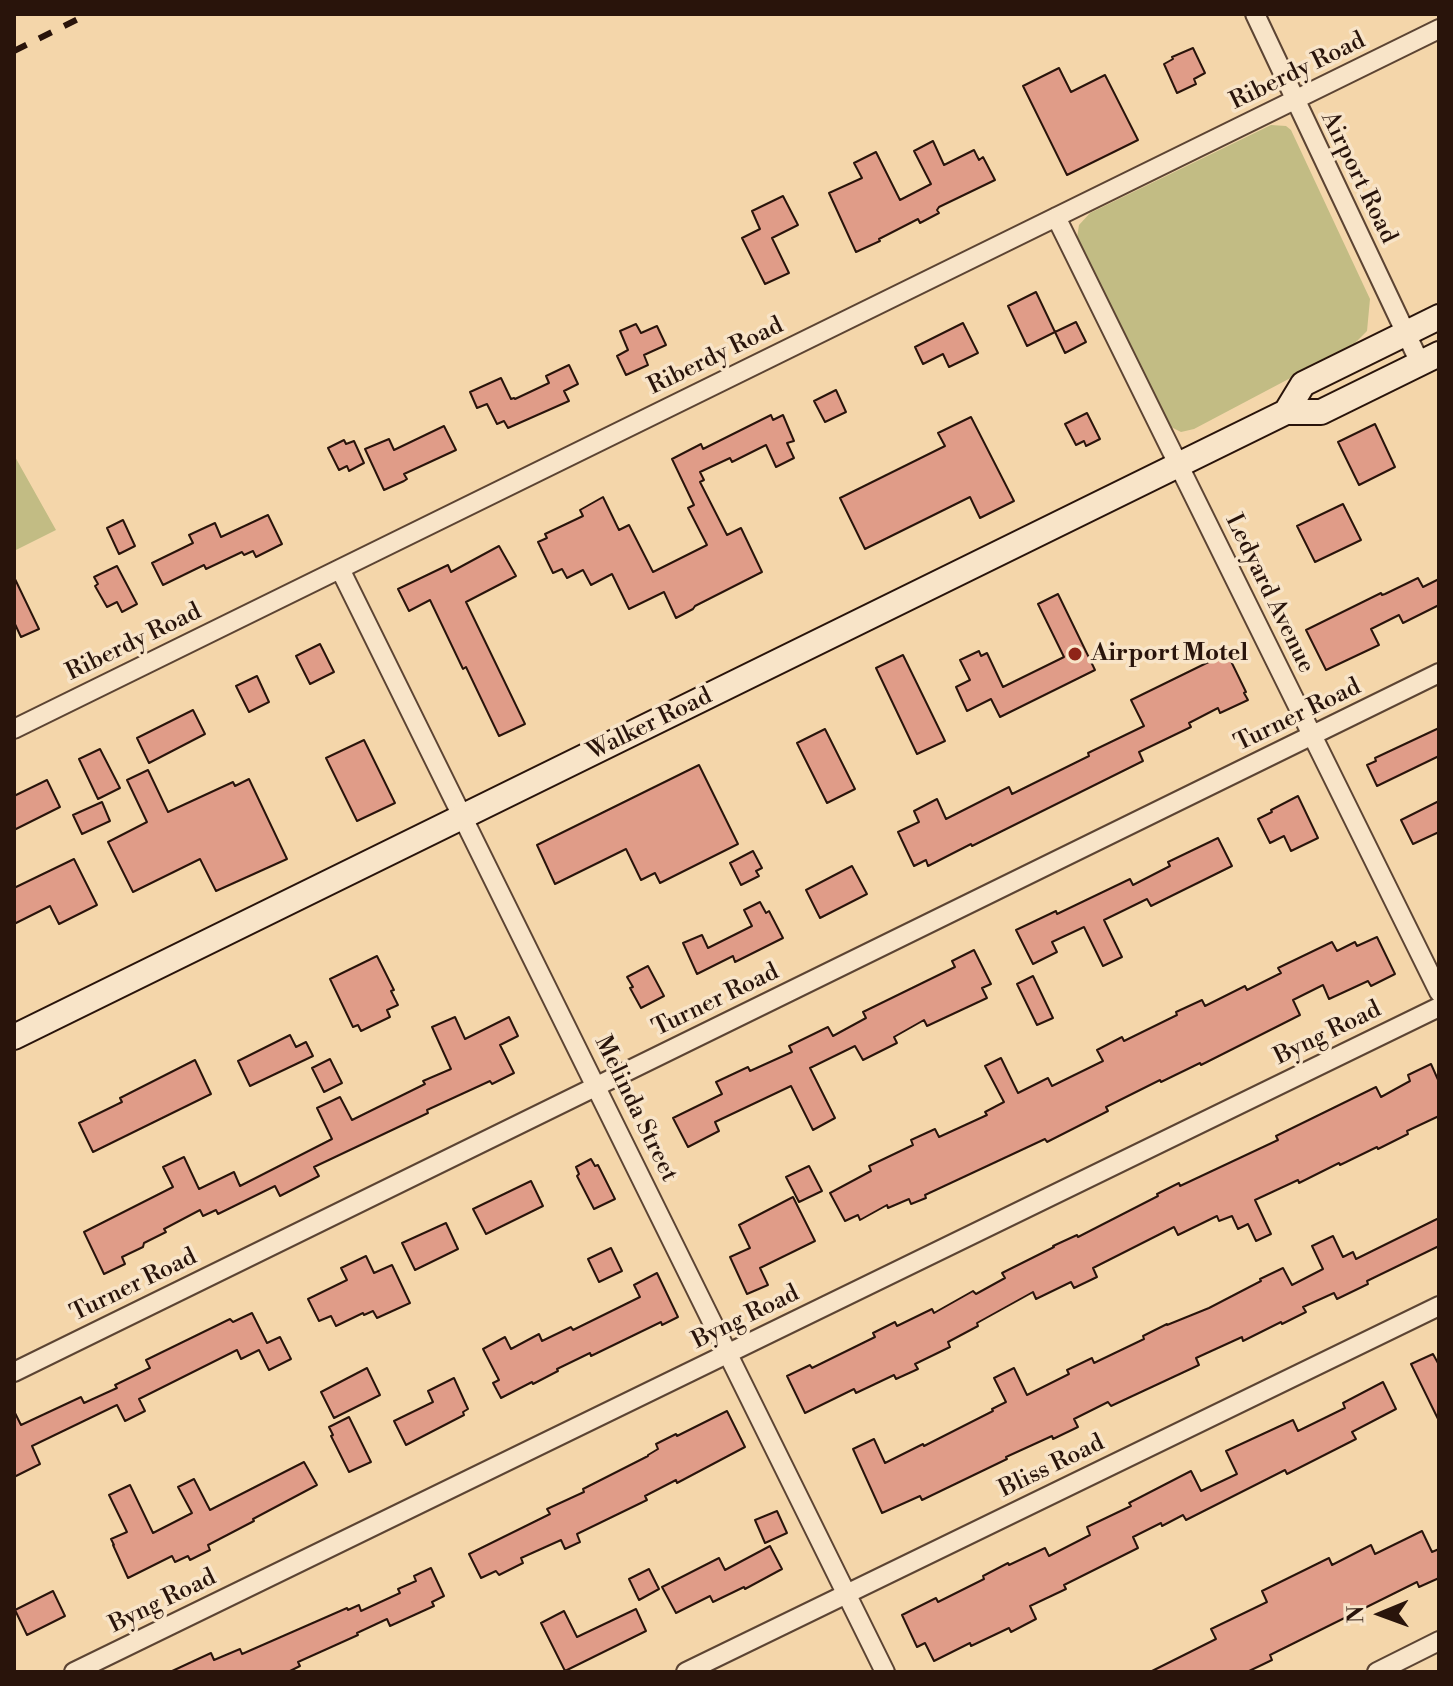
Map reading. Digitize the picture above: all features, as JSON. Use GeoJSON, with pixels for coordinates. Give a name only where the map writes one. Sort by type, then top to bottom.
{"type":"FeatureCollection","features":[{"type":"Feature","properties":{"kind":"main road","name":"Walker Road"},"geometry":{"type":"LineString","coordinates":[[1286,412],[1303,384],[1439,317]]}},
{"type":"Feature","properties":{"kind":"main road","name":"Walker Road"},"geometry":{"type":"LineString","coordinates":[[14,1037],[1286,412],[1321,412],[1430,358]]}},
{"type":"Feature","properties":{"kind":"street","name":"Airport Road"},"geometry":{"type":"LineString","coordinates":[[1255,14],[1406,333],[1430,358]]}},
{"type":"Feature","properties":{"kind":"street","name":"Riberdy Road"},"geometry":{"type":"LineString","coordinates":[[14,729],[1439,29]]}},
{"type":"Feature","properties":{"kind":"street","name":"Ledyard Avenue"},"geometry":{"type":"LineString","coordinates":[[1056,217],[1439,992]]}},
{"type":"Feature","properties":{"kind":"street","name":"Melinda Street"},"geometry":{"type":"LineString","coordinates":[[340,569],[885,1672]]}},
{"type":"Feature","properties":{"kind":"street","name":"Turner Road"},"geometry":{"type":"LineString","coordinates":[[14,1372],[1439,673]]}},
{"type":"Feature","properties":{"kind":"street","name":"Byng Road"},"geometry":{"type":"LineString","coordinates":[[74,1672],[1439,1007]]}},
{"type":"Feature","properties":{"kind":"street","name":"Bliss Road"},"geometry":{"type":"LineString","coordinates":[[686,1672],[1439,1306]]}},
{"type":"Feature","properties":{"kind":"street"},"geometry":{"type":"LineString","coordinates":[[1377,1672],[1439,1641]]}},
{"type":"Feature","properties":{"kind":"shaded area"},"geometry":{"type":"Polygon","coordinates":[[[1271,125],[1286,126],[1291,130],[1370,299],[1367,331],[1353,345],[1194,429],[1181,432],[1169,426],[1077,238],[1079,225],[1090,213],[1271,125]]]}},
{"type":"Feature","properties":{"kind":"shaded area"},"geometry":{"type":"Polygon","coordinates":[[[14,455],[56,530],[14,551],[14,455]]]}},
{"type":"Feature","properties":{"kind":"building"},"geometry":{"type":"Polygon","coordinates":[[[1193,48],[1205,73],[1194,79],[1196,84],[1177,93],[1164,64],[1193,48]]]}},
{"type":"Feature","properties":{"kind":"building"},"geometry":{"type":"Polygon","coordinates":[[[1059,68],[1071,92],[1105,75],[1138,140],[1067,175],[1023,86],[1059,68]]]}},
{"type":"Feature","properties":{"kind":"building"},"geometry":{"type":"Polygon","coordinates":[[[933,141],[944,165],[974,150],[979,160],[983,157],[995,180],[939,207],[939,213],[920,223],[918,219],[856,252],[829,193],[862,178],[854,163],[876,152],[900,200],[931,184],[914,151],[933,141]]]}},
{"type":"Feature","properties":{"kind":"building"},"geometry":{"type":"Polygon","coordinates":[[[783,196],[798,225],[772,238],[789,273],[765,284],[742,238],[760,229],[752,211],[783,196]]]}},
{"type":"Feature","properties":{"kind":"building"},"geometry":{"type":"Polygon","coordinates":[[[1036,292],[1055,332],[1027,346],[1008,306],[1036,292]]]}},
{"type":"Feature","properties":{"kind":"building"},"geometry":{"type":"Polygon","coordinates":[[[1076,322],[1086,342],[1065,353],[1055,332],[1076,322]]]}},
{"type":"Feature","properties":{"kind":"building"},"geometry":{"type":"Polygon","coordinates":[[[963,323],[978,353],[949,367],[943,354],[923,364],[915,347],[963,323]]]}},
{"type":"Feature","properties":{"kind":"building"},"geometry":{"type":"Polygon","coordinates":[[[636,324],[641,333],[657,326],[666,345],[644,355],[648,365],[626,375],[617,356],[628,350],[620,331],[636,324]]]}},
{"type":"Feature","properties":{"kind":"building"},"geometry":{"type":"Polygon","coordinates":[[[569,365],[578,384],[564,391],[569,401],[508,428],[504,421],[497,424],[487,404],[477,408],[470,392],[501,378],[511,399],[515,399],[549,383],[546,376],[569,365]]]}},
{"type":"Feature","properties":{"kind":"building"},"geometry":{"type":"Polygon","coordinates":[[[836,390],[846,412],[825,422],[814,401],[836,390]]]}},
{"type":"Feature","properties":{"kind":"building"},"geometry":{"type":"Polygon","coordinates":[[[1087,413],[1100,439],[1086,446],[1084,441],[1076,445],[1065,424],[1087,413]]]}},
{"type":"Feature","properties":{"kind":"building"},"geometry":{"type":"Polygon","coordinates":[[[771,415],[773,420],[783,415],[794,441],[787,443],[794,458],[776,467],[766,445],[732,462],[730,458],[700,472],[704,480],[700,482],[727,535],[741,528],[762,572],[676,618],[664,592],[629,609],[612,574],[591,585],[583,570],[567,578],[562,569],[553,573],[538,542],[547,538],[545,534],[583,516],[580,510],[603,497],[619,530],[629,525],[653,572],[707,545],[688,508],[694,505],[672,459],[701,444],[703,449],[771,415]]]}},
{"type":"Feature","properties":{"kind":"building"},"geometry":{"type":"Polygon","coordinates":[[[971,417],[1014,501],[980,518],[970,497],[865,549],[840,498],[945,446],[938,433],[971,417]]]}},
{"type":"Feature","properties":{"kind":"building"},"geometry":{"type":"Polygon","coordinates":[[[1375,424],[1395,467],[1359,485],[1338,442],[1375,424]]]}},
{"type":"Feature","properties":{"kind":"building"},"geometry":{"type":"Polygon","coordinates":[[[444,426],[456,450],[404,474],[407,479],[384,490],[365,449],[389,439],[394,450],[444,426]]]}},
{"type":"Feature","properties":{"kind":"building"},"geometry":{"type":"Polygon","coordinates":[[[344,440],[346,444],[354,441],[364,463],[349,471],[347,466],[339,470],[328,448],[344,440]]]}},
{"type":"Feature","properties":{"kind":"building"},"geometry":{"type":"Polygon","coordinates":[[[1343,504],[1361,540],[1315,562],[1297,526],[1343,504]]]}},
{"type":"Feature","properties":{"kind":"building"},"geometry":{"type":"Polygon","coordinates":[[[268,515],[282,544],[256,557],[253,551],[244,555],[242,552],[206,569],[204,565],[163,585],[152,563],[193,543],[189,535],[215,523],[221,537],[268,515]]]}},
{"type":"Feature","properties":{"kind":"building"},"geometry":{"type":"Polygon","coordinates":[[[123,520],[135,546],[119,554],[107,528],[123,520]]]}},
{"type":"Feature","properties":{"kind":"building"},"geometry":{"type":"Polygon","coordinates":[[[499,546],[516,576],[466,602],[525,724],[499,736],[430,600],[409,611],[398,589],[448,565],[451,572],[499,546]]]}},
{"type":"Feature","properties":{"kind":"building"},"geometry":{"type":"Polygon","coordinates":[[[117,566],[137,604],[122,612],[117,602],[107,607],[95,586],[98,584],[94,577],[117,566]]]}},
{"type":"Feature","properties":{"kind":"building"},"geometry":{"type":"Polygon","coordinates":[[[14,577],[39,629],[21,637],[14,622],[14,577]]]}},
{"type":"Feature","properties":{"kind":"building"},"geometry":{"type":"Polygon","coordinates":[[[1418,578],[1423,587],[1439,579],[1439,605],[1403,623],[1399,615],[1371,629],[1379,645],[1326,670],[1306,630],[1418,578]]]}},
{"type":"Feature","properties":{"kind":"building","name":"Airport Motel"},"geometry":{"type":"Polygon","coordinates":[[[1058,594],[1095,670],[1000,717],[991,699],[967,711],[956,687],[970,680],[960,660],[979,651],[981,656],[987,653],[1003,687],[1064,657],[1038,604],[1058,594]]]}},
{"type":"Feature","properties":{"kind":"building"},"geometry":{"type":"Polygon","coordinates":[[[320,644],[334,672],[310,684],[296,656],[320,644]]]}},
{"type":"Feature","properties":{"kind":"building"},"geometry":{"type":"Polygon","coordinates":[[[1227,653],[1248,700],[1220,713],[1218,708],[1189,723],[1191,727],[1139,752],[1143,761],[972,846],[928,866],[926,860],[914,866],[898,832],[919,822],[914,811],[937,799],[946,819],[1009,787],[1012,794],[1089,756],[1088,753],[1144,726],[1131,700],[1227,653]]]}},
{"type":"Feature","properties":{"kind":"building"},"geometry":{"type":"Polygon","coordinates":[[[903,655],[945,741],[917,754],[876,668],[903,655]]]}},
{"type":"Feature","properties":{"kind":"building"},"geometry":{"type":"Polygon","coordinates":[[[257,676],[269,702],[249,712],[236,686],[257,676]]]}},
{"type":"Feature","properties":{"kind":"building"},"geometry":{"type":"Polygon","coordinates":[[[193,710],[205,734],[149,763],[137,738],[193,710]]]}},
{"type":"Feature","properties":{"kind":"building"},"geometry":{"type":"Polygon","coordinates":[[[1439,728],[1439,756],[1377,786],[1367,765],[1376,761],[1375,758],[1439,728]]]}},
{"type":"Feature","properties":{"kind":"building"},"geometry":{"type":"Polygon","coordinates":[[[825,729],[855,789],[827,803],[797,743],[825,729]]]}},
{"type":"Feature","properties":{"kind":"building"},"geometry":{"type":"Polygon","coordinates":[[[364,740],[395,803],[357,821],[326,758],[364,740]]]}},
{"type":"Feature","properties":{"kind":"building"},"geometry":{"type":"Polygon","coordinates":[[[100,749],[120,788],[98,799],[79,759],[100,749]]]}},
{"type":"Feature","properties":{"kind":"building"},"geometry":{"type":"Polygon","coordinates":[[[699,765],[738,844],[660,883],[655,873],[641,880],[626,849],[555,884],[537,845],[699,765]]]}},
{"type":"Feature","properties":{"kind":"building"},"geometry":{"type":"Polygon","coordinates":[[[148,770],[168,812],[233,782],[235,786],[249,779],[287,859],[216,891],[200,859],[133,892],[108,842],[147,822],[127,780],[148,770]]]}},
{"type":"Feature","properties":{"kind":"building"},"geometry":{"type":"Polygon","coordinates":[[[47,780],[60,807],[14,830],[14,796],[47,780]]]}},
{"type":"Feature","properties":{"kind":"building"},"geometry":{"type":"Polygon","coordinates":[[[1298,796],[1318,838],[1291,851],[1284,836],[1270,843],[1258,819],[1298,796]]]}},
{"type":"Feature","properties":{"kind":"building"},"geometry":{"type":"Polygon","coordinates":[[[1439,801],[1439,832],[1413,844],[1401,820],[1439,801]]]}},
{"type":"Feature","properties":{"kind":"building"},"geometry":{"type":"Polygon","coordinates":[[[102,802],[110,821],[82,834],[73,815],[102,802]]]}},
{"type":"Feature","properties":{"kind":"building"},"geometry":{"type":"Polygon","coordinates":[[[1218,838],[1232,866],[1151,906],[1147,899],[1104,920],[1122,957],[1103,966],[1084,927],[1052,942],[1057,952],[1033,964],[1016,930],[1130,879],[1133,885],[1170,866],[1168,862],[1218,838]]]}},
{"type":"Feature","properties":{"kind":"building"},"geometry":{"type":"Polygon","coordinates":[[[753,851],[762,868],[756,871],[759,876],[741,885],[730,863],[753,851]]]}},
{"type":"Feature","properties":{"kind":"building"},"geometry":{"type":"Polygon","coordinates":[[[74,859],[97,905],[59,924],[50,906],[14,924],[14,888],[74,859]]]}},
{"type":"Feature","properties":{"kind":"building"},"geometry":{"type":"Polygon","coordinates":[[[852,866],[867,894],[820,918],[806,890],[852,866]]]}},
{"type":"Feature","properties":{"kind":"building"},"geometry":{"type":"Polygon","coordinates":[[[760,902],[766,913],[769,911],[783,938],[735,962],[733,956],[697,974],[683,943],[702,935],[708,948],[752,926],[744,910],[760,902]]]}},
{"type":"Feature","properties":{"kind":"building"},"geometry":{"type":"Polygon","coordinates":[[[1377,937],[1395,974],[1371,986],[1368,981],[1329,999],[1323,985],[1293,1000],[1300,1015],[1201,1065],[1160,1080],[1106,1107],[1108,1111],[1047,1142],[1045,1139],[925,1195],[926,1198],[911,1204],[909,1199],[888,1208],[887,1205],[860,1220],[858,1215],[845,1221],[830,1193],[871,1171],[869,1166],[913,1145],[911,1140],[935,1129],[939,1137],[987,1115],[985,1112],[1004,1102],[985,1066],[1001,1058],[1018,1093],[1048,1078],[1052,1086],[1103,1061],[1097,1050],[1122,1037],[1124,1041],[1202,1000],[1205,1006],[1245,986],[1247,990],[1281,973],[1278,968],[1332,942],[1337,951],[1355,942],[1357,946],[1377,937]]]}},
{"type":"Feature","properties":{"kind":"building"},"geometry":{"type":"Polygon","coordinates":[[[974,950],[991,984],[982,988],[987,998],[927,1026],[924,1020],[894,1037],[897,1043],[863,1060],[855,1046],[810,1068],[835,1118],[813,1130],[791,1086],[715,1122],[719,1131],[688,1147],[673,1118],[722,1094],[716,1082],[792,1052],[789,1046],[828,1027],[833,1036],[866,1018],[863,1012],[955,967],[952,961],[974,950]]]}},
{"type":"Feature","properties":{"kind":"building"},"geometry":{"type":"Polygon","coordinates":[[[377,956],[398,1005],[387,1010],[390,1017],[361,1031],[358,1025],[353,1027],[330,979],[377,956]]]}},
{"type":"Feature","properties":{"kind":"building"},"geometry":{"type":"Polygon","coordinates":[[[648,966],[664,996],[641,1008],[627,977],[648,966]]]}},
{"type":"Feature","properties":{"kind":"building"},"geometry":{"type":"Polygon","coordinates":[[[1033,976],[1053,1018],[1037,1025],[1017,984],[1033,976]]]}},
{"type":"Feature","properties":{"kind":"building"},"geometry":{"type":"Polygon","coordinates":[[[455,1017],[465,1039],[509,1017],[518,1036],[500,1045],[514,1073],[427,1110],[428,1113],[314,1167],[319,1176],[280,1196],[275,1186],[218,1214],[216,1210],[203,1216],[200,1210],[122,1257],[125,1264],[104,1274],[84,1232],[173,1187],[163,1167],[184,1157],[199,1189],[234,1172],[240,1186],[332,1139],[317,1108],[340,1097],[352,1120],[451,1069],[432,1027],[455,1017]]]}},
{"type":"Feature","properties":{"kind":"building"},"geometry":{"type":"Polygon","coordinates":[[[290,1035],[296,1047],[306,1042],[313,1056],[250,1086],[238,1061],[290,1035]]]}},
{"type":"Feature","properties":{"kind":"building"},"geometry":{"type":"Polygon","coordinates":[[[330,1059],[342,1083],[324,1092],[312,1068],[330,1059]]]}},
{"type":"Feature","properties":{"kind":"building"},"geometry":{"type":"Polygon","coordinates":[[[195,1060],[211,1094],[93,1152],[79,1123],[122,1102],[120,1098],[195,1060]]]}},
{"type":"Feature","properties":{"kind":"building"},"geometry":{"type":"Polygon","coordinates":[[[1431,1064],[1439,1082],[1439,1116],[1378,1149],[1255,1200],[1271,1234],[1256,1241],[1248,1224],[1238,1229],[1232,1216],[1219,1221],[1217,1216],[1178,1235],[1174,1227],[1093,1268],[1097,1277],[1074,1288],[1071,1282],[1036,1299],[1033,1292],[977,1323],[978,1326],[948,1342],[950,1347],[915,1364],[918,1369],[896,1379],[894,1375],[856,1393],[854,1389],[805,1413],[787,1376],[810,1365],[812,1368],[875,1337],[873,1333],[895,1322],[897,1326],[932,1309],[934,1313],[973,1291],[976,1294],[1005,1278],[1002,1273],[1053,1246],[1078,1237],[1179,1183],[1180,1186],[1278,1140],[1276,1136],[1376,1087],[1381,1097],[1410,1081],[1408,1075],[1431,1064]]]}},
{"type":"Feature","properties":{"kind":"building"},"geometry":{"type":"Polygon","coordinates":[[[591,1159],[595,1166],[598,1165],[615,1199],[594,1209],[577,1176],[576,1167],[591,1159]]]}},
{"type":"Feature","properties":{"kind":"building"},"geometry":{"type":"Polygon","coordinates":[[[809,1166],[822,1191],[799,1202],[786,1177],[809,1166]]]}},
{"type":"Feature","properties":{"kind":"building"},"geometry":{"type":"Polygon","coordinates":[[[531,1181],[543,1206],[486,1234],[473,1209],[531,1181]]]}},
{"type":"Feature","properties":{"kind":"building"},"geometry":{"type":"Polygon","coordinates":[[[793,1197],[815,1241],[760,1268],[768,1285],[747,1294],[730,1257],[750,1248],[739,1225],[793,1197]]]}},
{"type":"Feature","properties":{"kind":"building"},"geometry":{"type":"Polygon","coordinates":[[[1439,1218],[1439,1246],[1367,1281],[1368,1284],[1337,1299],[1334,1293],[1303,1307],[1306,1312],[1282,1324],[1243,1341],[1242,1337],[1196,1358],[1199,1365],[1111,1406],[1108,1402],[1074,1419],[1078,1427],[1006,1457],[922,1500],[920,1496],[882,1513],[853,1449],[874,1439],[885,1463],[1006,1402],[994,1378],[1014,1368],[1027,1395],[1069,1374],[1067,1370],[1092,1358],[1094,1363],[1167,1324],[1209,1308],[1283,1268],[1292,1285],[1323,1269],[1312,1246],[1333,1236],[1343,1257],[1353,1252],[1356,1259],[1439,1218]]]}},
{"type":"Feature","properties":{"kind":"building"},"geometry":{"type":"Polygon","coordinates":[[[446,1223],[458,1249],[415,1270],[402,1243],[446,1223]]]}},
{"type":"Feature","properties":{"kind":"building"},"geometry":{"type":"Polygon","coordinates":[[[611,1248],[622,1271],[599,1282],[588,1259],[611,1248]]]}},
{"type":"Feature","properties":{"kind":"building"},"geometry":{"type":"Polygon","coordinates":[[[366,1256],[374,1273],[392,1265],[410,1303],[377,1318],[373,1311],[336,1326],[331,1316],[319,1321],[308,1299],[347,1280],[341,1268],[366,1256]]]}},
{"type":"Feature","properties":{"kind":"building"},"geometry":{"type":"Polygon","coordinates":[[[657,1273],[678,1317],[591,1356],[590,1353],[501,1398],[493,1383],[499,1380],[483,1349],[505,1337],[511,1349],[539,1334],[542,1341],[571,1327],[573,1330],[640,1297],[634,1285],[657,1273]]]}},
{"type":"Feature","properties":{"kind":"building"},"geometry":{"type":"Polygon","coordinates":[[[252,1313],[267,1343],[280,1337],[291,1359],[269,1370],[259,1350],[241,1359],[237,1350],[139,1399],[145,1411],[125,1421],[117,1405],[32,1446],[40,1464],[14,1477],[14,1411],[21,1425],[81,1397],[84,1403],[150,1368],[146,1360],[230,1319],[233,1322],[252,1313]]]}},
{"type":"Feature","properties":{"kind":"building"},"geometry":{"type":"Polygon","coordinates":[[[1433,1354],[1439,1365],[1439,1421],[1411,1364],[1433,1354]]]}},
{"type":"Feature","properties":{"kind":"building"},"geometry":{"type":"Polygon","coordinates":[[[367,1368],[380,1395],[334,1418],[321,1392],[367,1368]]]}},
{"type":"Feature","properties":{"kind":"building"},"geometry":{"type":"Polygon","coordinates":[[[454,1378],[468,1409],[463,1412],[464,1415],[406,1445],[394,1421],[433,1402],[428,1391],[454,1378]]]}},
{"type":"Feature","properties":{"kind":"building"},"geometry":{"type":"Polygon","coordinates":[[[1383,1382],[1396,1409],[1352,1432],[1356,1439],[1287,1474],[1285,1470],[1186,1520],[1183,1515],[1133,1537],[1138,1548],[1064,1585],[1066,1589],[1030,1606],[1036,1619],[1011,1632],[1009,1628],[934,1661],[925,1643],[917,1647],[902,1615],[936,1598],[938,1602],[1008,1563],[1045,1548],[1049,1556],[1090,1535],[1087,1527],[1191,1471],[1201,1491],[1237,1474],[1226,1451],[1293,1420],[1298,1431],[1345,1408],[1343,1403],[1383,1382]]]}},
{"type":"Feature","properties":{"kind":"building"},"geometry":{"type":"Polygon","coordinates":[[[727,1411],[745,1447],[677,1483],[676,1480],[645,1496],[647,1500],[577,1534],[580,1542],[565,1549],[561,1540],[521,1558],[523,1563],[499,1575],[496,1571],[481,1578],[469,1554],[550,1514],[547,1509],[648,1456],[658,1449],[656,1444],[727,1411]]]}},
{"type":"Feature","properties":{"kind":"building"},"geometry":{"type":"Polygon","coordinates":[[[349,1417],[371,1462],[349,1472],[329,1427],[349,1417]]]}},
{"type":"Feature","properties":{"kind":"building"},"geometry":{"type":"Polygon","coordinates":[[[304,1462],[317,1485],[208,1545],[210,1550],[190,1560],[188,1556],[175,1562],[172,1556],[128,1578],[111,1539],[127,1532],[109,1495],[130,1485],[153,1533],[192,1513],[178,1487],[194,1479],[210,1510],[304,1462]]]}},
{"type":"Feature","properties":{"kind":"building"},"geometry":{"type":"Polygon","coordinates":[[[777,1511],[787,1533],[765,1543],[755,1520],[777,1511]]]}},
{"type":"Feature","properties":{"kind":"building"},"geometry":{"type":"Polygon","coordinates":[[[1422,1531],[1432,1552],[1439,1549],[1439,1578],[1419,1587],[1417,1582],[1270,1655],[1272,1660],[1247,1672],[1150,1672],[1216,1639],[1211,1629],[1267,1602],[1262,1591],[1329,1558],[1332,1565],[1371,1545],[1375,1554],[1422,1531]]]}},
{"type":"Feature","properties":{"kind":"building"},"geometry":{"type":"Polygon","coordinates":[[[770,1546],[782,1569],[713,1602],[710,1596],[676,1613],[662,1587],[719,1558],[725,1570],[770,1546]]]}},
{"type":"Feature","properties":{"kind":"building"},"geometry":{"type":"Polygon","coordinates":[[[431,1568],[444,1596],[432,1602],[434,1606],[390,1626],[387,1619],[298,1662],[300,1666],[288,1672],[170,1672],[211,1653],[214,1660],[240,1649],[242,1654],[347,1608],[359,1605],[361,1611],[400,1593],[398,1589],[416,1581],[414,1576],[431,1568]]]}},
{"type":"Feature","properties":{"kind":"building"},"geometry":{"type":"Polygon","coordinates":[[[649,1569],[659,1589],[639,1600],[629,1579],[649,1569]]]}},
{"type":"Feature","properties":{"kind":"building"},"geometry":{"type":"Polygon","coordinates":[[[53,1591],[65,1616],[27,1635],[15,1610],[53,1591]]]}},
{"type":"Feature","properties":{"kind":"building"},"geometry":{"type":"Polygon","coordinates":[[[636,1609],[646,1631],[565,1671],[541,1623],[564,1611],[577,1637],[636,1609]]]}},
{"type":"Feature","properties":{"kind":"railway"},"geometry":{"type":"LineString","coordinates":[[14,51],[88,14]]}},
{"type":"Feature","properties":{"kind":"place","name":"Airport Motel"},"geometry":{"type":"Point","coordinates":[1075,654]}}]}
